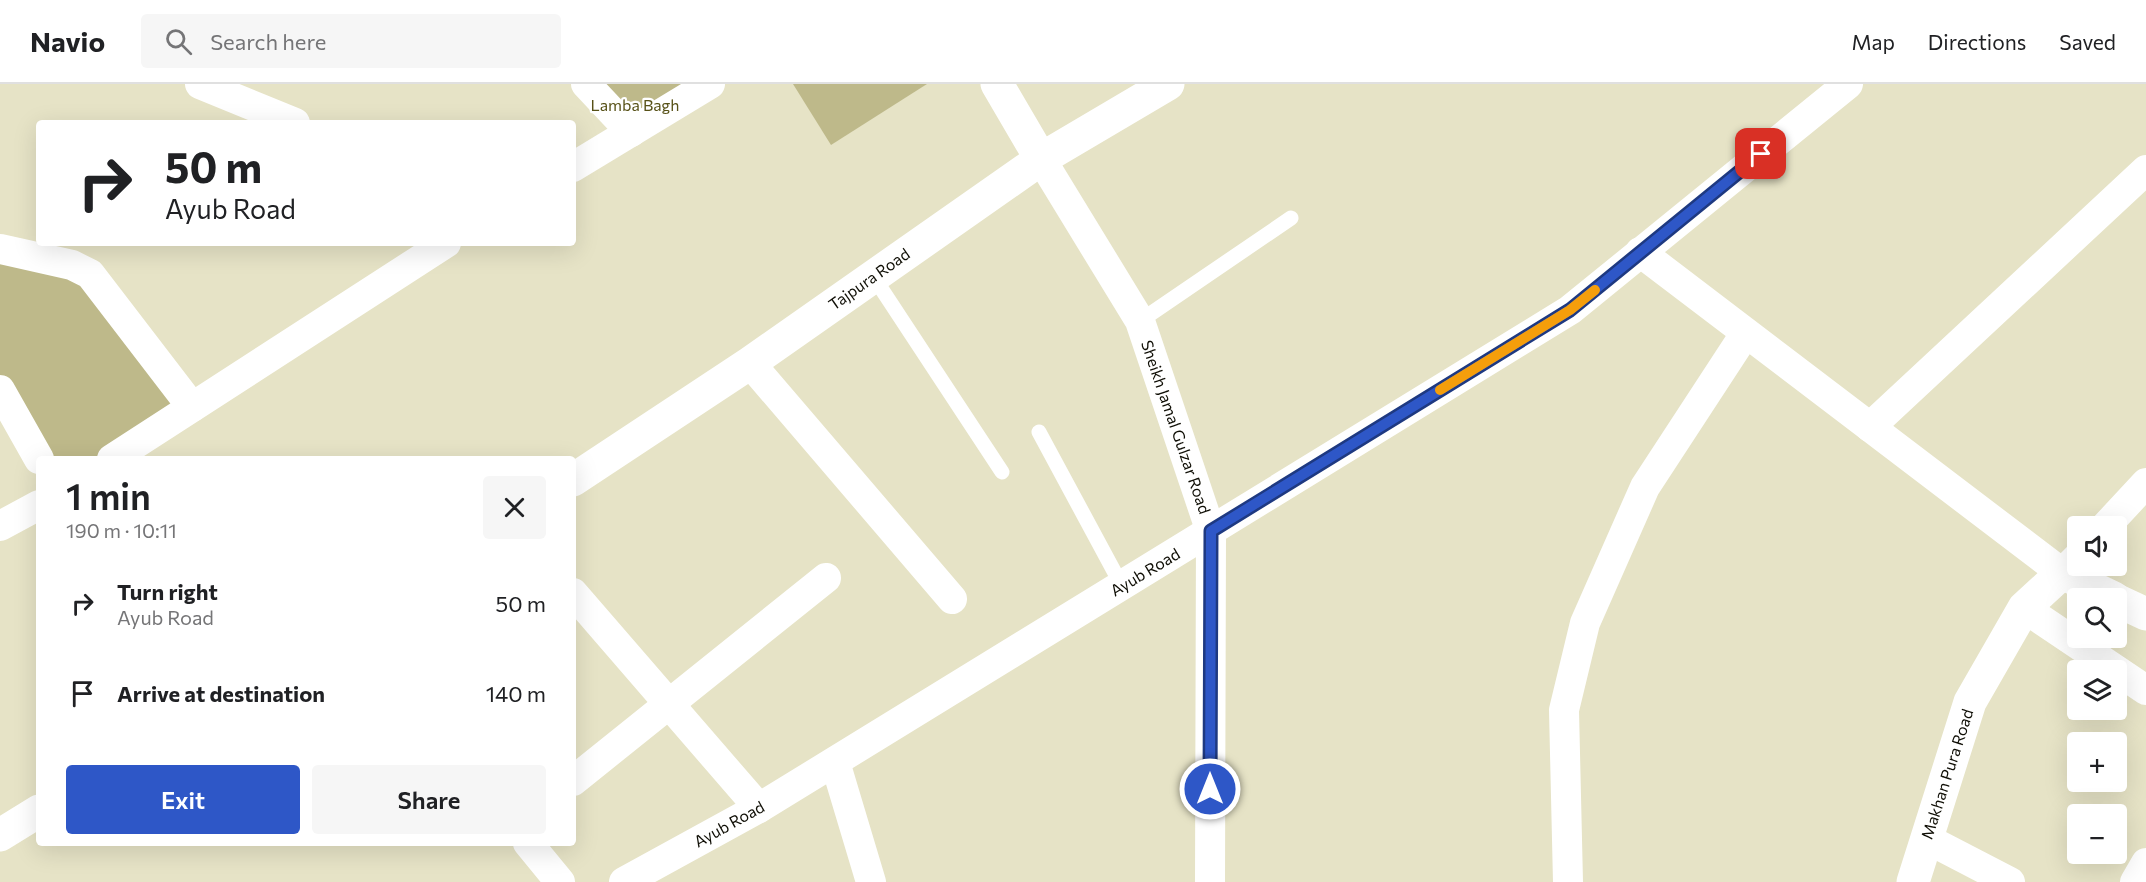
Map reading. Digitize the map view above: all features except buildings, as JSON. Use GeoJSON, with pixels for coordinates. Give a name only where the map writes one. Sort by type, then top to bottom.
{"type":"FeatureCollection","features":[{"type":"Feature","properties":{"kind":"main road","name":"Sheikh Jamal Gulzar Road"},"geometry":{"type":"LineString","coordinates":[[997,84],[1041,159]]}},
{"type":"Feature","properties":{"kind":"main road","name":"Tajpura Road"},"geometry":{"type":"LineString","coordinates":[[576,478],[750,363],[1041,159],[1168,84]]}},
{"type":"Feature","properties":{"kind":"main road","name":"Makhan Pura Road"},"geometry":{"type":"LineString","coordinates":[[1913,882],[1970,702],[2024,608],[2067,568]]}},
{"type":"Feature","properties":{"kind":"main road"},"geometry":{"type":"LineString","coordinates":[[2085,576],[2100,588]]}},
{"type":"Feature","properties":{"kind":"main road"},"geometry":{"type":"LineString","coordinates":[[2127,605],[2146,614]]}},
{"type":"Feature","properties":{"kind":"main road"},"geometry":{"type":"LineString","coordinates":[[0,835],[36,813]]}},
{"type":"Feature","properties":{"kind":"street"},"geometry":{"type":"LineString","coordinates":[[200,84],[288,120]]}},
{"type":"Feature","properties":{"kind":"street"},"geometry":{"type":"LineString","coordinates":[[586,84],[631,132]]}},
{"type":"Feature","properties":{"kind":"street"},"geometry":{"type":"LineString","coordinates":[[576,165],[710,84]]}},
{"type":"Feature","properties":{"kind":"street","name":"Ayub Road"},"geometry":{"type":"LineString","coordinates":[[624,882],[759,808],[1570,310],[1848,84]]}},
{"type":"Feature","properties":{"kind":"street","name":"Sheikh Jamal Gulzar Road"},"geometry":{"type":"LineString","coordinates":[[1041,159],[1140,321],[1211,531],[1210,882]]}},
{"type":"Feature","properties":{"kind":"street"},"geometry":{"type":"LineString","coordinates":[[1870,427],[2146,170]]}},
{"type":"Feature","properties":{"kind":"street"},"geometry":{"type":"LineString","coordinates":[[117,456],[439,246]]}},
{"type":"Feature","properties":{"kind":"street"},"geometry":{"type":"LineString","coordinates":[[0,249],[72,265],[90,274],[192,407]]}},
{"type":"Feature","properties":{"kind":"street"},"geometry":{"type":"LineString","coordinates":[[1640,252],[1870,427],[2067,563]]}},
{"type":"Feature","properties":{"kind":"street"},"geometry":{"type":"LineString","coordinates":[[1568,882],[1564,710],[1585,623],[1645,487],[1745,334]]}},
{"type":"Feature","properties":{"kind":"street"},"geometry":{"type":"LineString","coordinates":[[750,363],[952,599]]}},
{"type":"Feature","properties":{"kind":"street"},"geometry":{"type":"LineString","coordinates":[[0,390],[37,456]]}},
{"type":"Feature","properties":{"kind":"street"},"geometry":{"type":"LineString","coordinates":[[2115,516],[2146,483]]}},
{"type":"Feature","properties":{"kind":"street"},"geometry":{"type":"LineString","coordinates":[[0,526],[36,507]]}},
{"type":"Feature","properties":{"kind":"street"},"geometry":{"type":"LineString","coordinates":[[576,779],[826,578]]}},
{"type":"Feature","properties":{"kind":"street"},"geometry":{"type":"LineString","coordinates":[[576,597],[759,808]]}},
{"type":"Feature","properties":{"kind":"street"},"geometry":{"type":"LineString","coordinates":[[2024,608],[2146,690]]}},
{"type":"Feature","properties":{"kind":"street"},"geometry":{"type":"LineString","coordinates":[[835,762],[871,882]]}},
{"type":"Feature","properties":{"kind":"street"},"geometry":{"type":"LineString","coordinates":[[1927,839],[2010,882]]}},
{"type":"Feature","properties":{"kind":"street"},"geometry":{"type":"LineString","coordinates":[[530,846],[560,882]]}},
{"type":"Feature","properties":{"kind":"street"},"geometry":{"type":"LineString","coordinates":[[2134,882],[2146,863]]}},
{"type":"Feature","properties":{"kind":"lane"},"geometry":{"type":"LineString","coordinates":[[1140,321],[1291,218]]}},
{"type":"Feature","properties":{"kind":"lane"},"geometry":{"type":"LineString","coordinates":[[873,276],[1002,472]]}},
{"type":"Feature","properties":{"kind":"lane"},"geometry":{"type":"LineString","coordinates":[[1039,432],[1122,586]]}},
{"type":"Feature","properties":{"kind":"green space","name":"Lamba Bagh"},"geometry":{"type":"Polygon","coordinates":[[[586,84],[710,84],[631,132],[586,84]]]}},
{"type":"Feature","properties":{"kind":"green space"},"geometry":{"type":"Polygon","coordinates":[[[793,84],[927,84],[831,145],[793,84]]]}},
{"type":"Feature","properties":{"kind":"green space"},"geometry":{"type":"Polygon","coordinates":[[[0,249],[72,265],[192,407],[117,456],[37,456],[0,390],[0,249]]]}},
{"type":"Feature","properties":{"kind":"slow traffic"},"geometry":{"type":"LineString","coordinates":[[1440,390],[1570,310],[1595,290]]}},
{"type":"Feature","properties":{"kind":"route"},"geometry":{"type":"LineString","coordinates":[[1210,789],[1211,531],[1570,310],[1761,154]]}}]}
